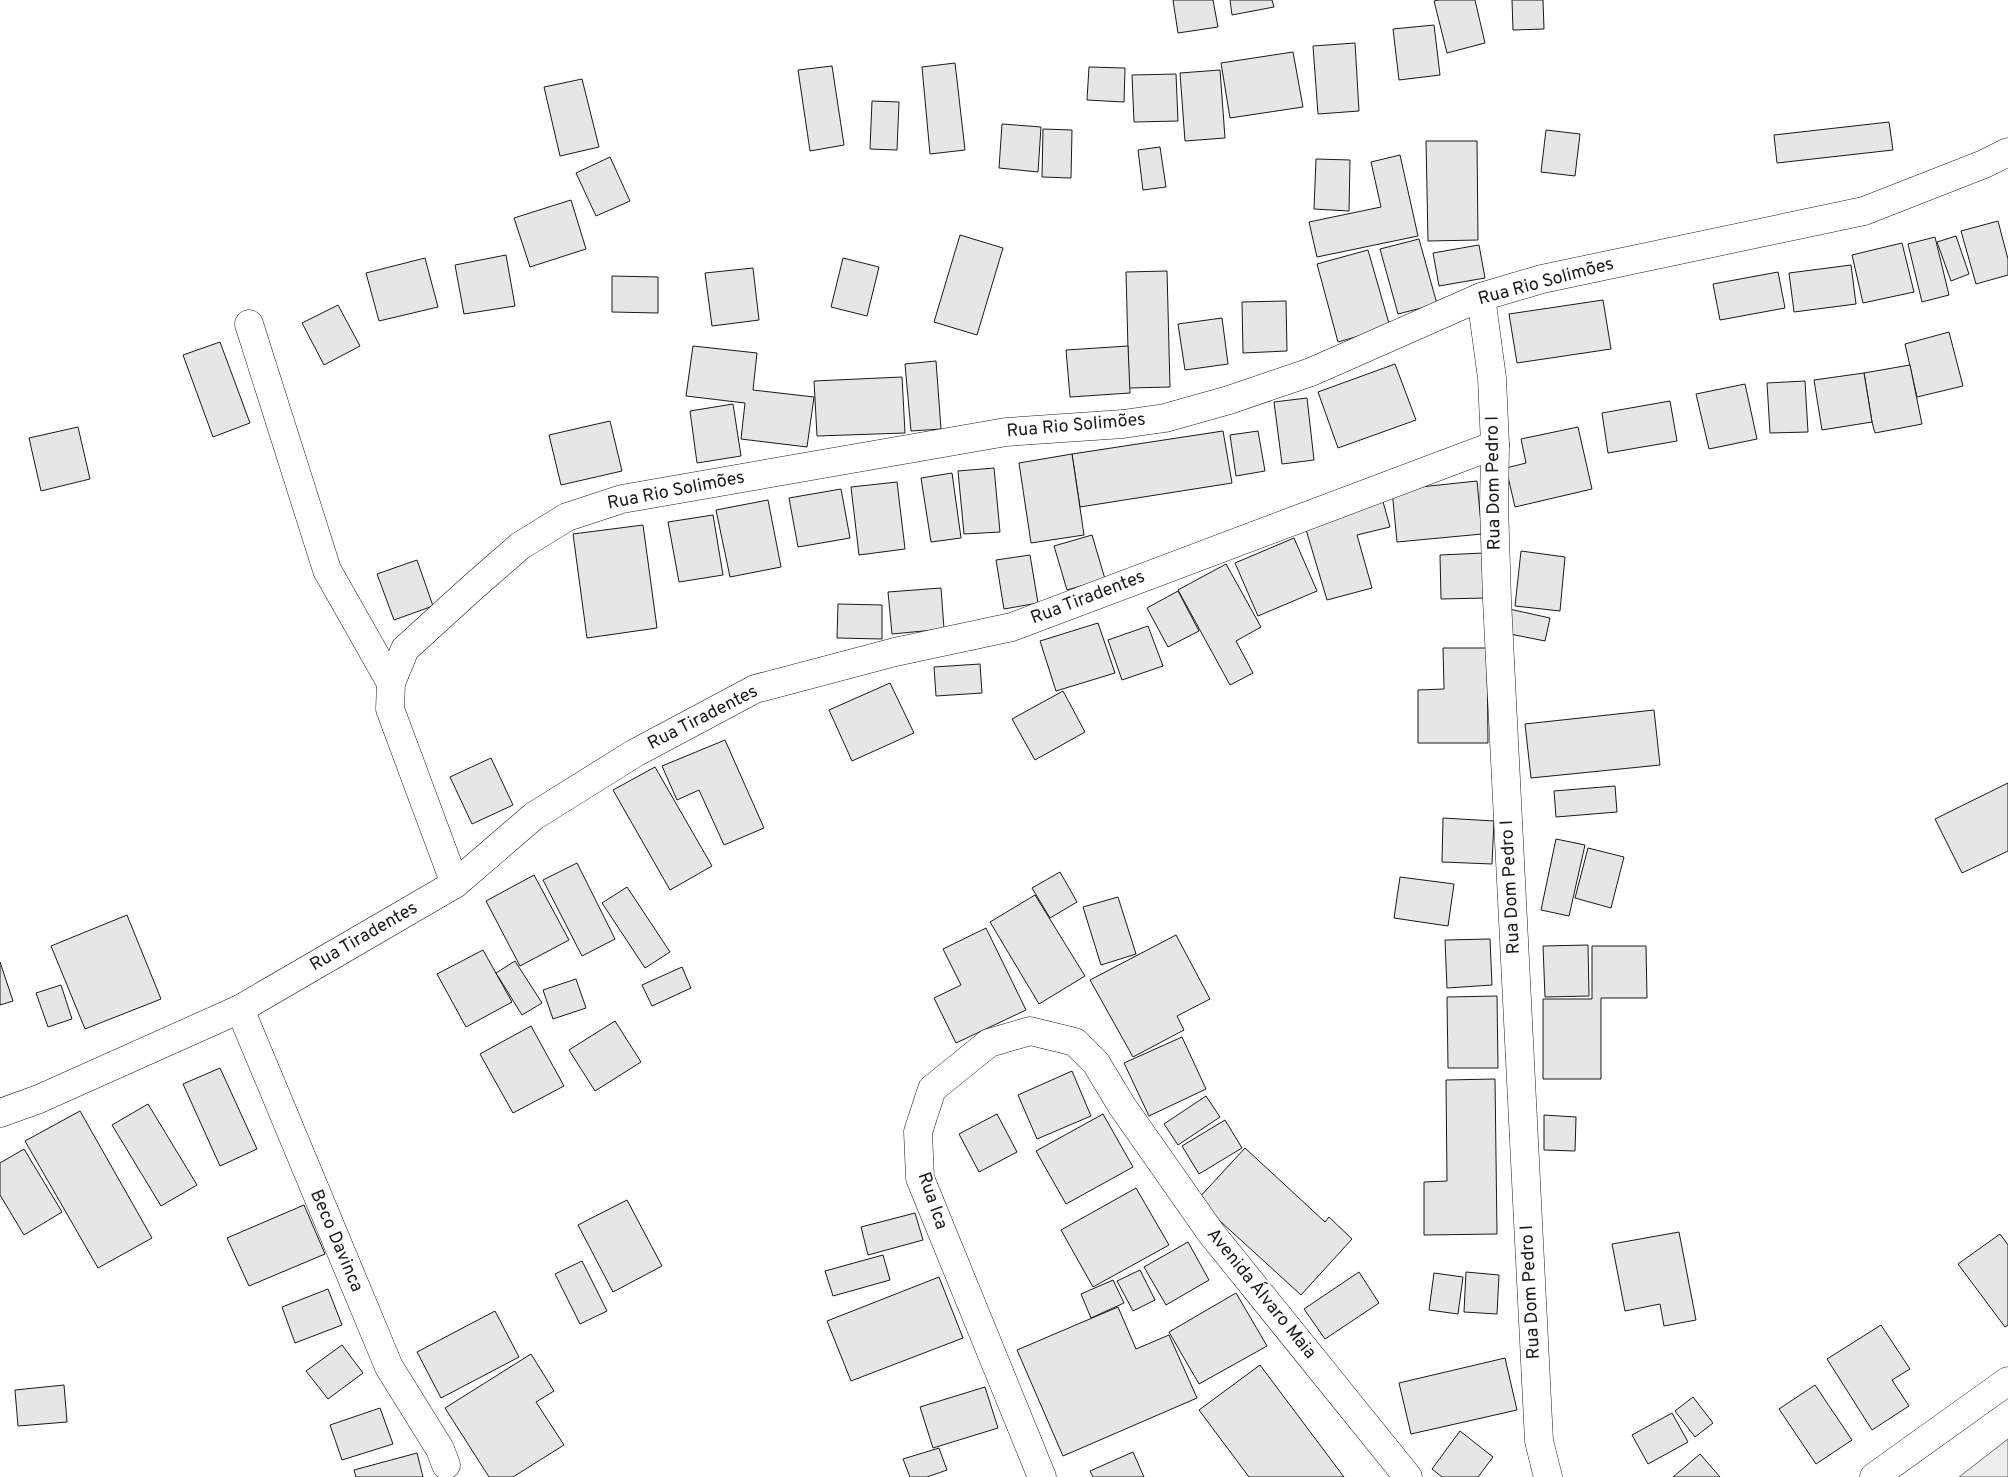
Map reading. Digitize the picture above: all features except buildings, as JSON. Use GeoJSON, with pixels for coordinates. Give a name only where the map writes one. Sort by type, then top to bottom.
{"type":"FeatureCollection","features":[{"type":"Feature","properties":{"kind":"street","name":"Rua Rio Solimões"},"geometry":{"type":"LineString","coordinates":[[455,884],[390,709],[391,683],[404,649],[520,546],[568,517],[622,499],[1006,432],[1122,424],[1165,418],[1229,400],[1311,372],[1481,297],[1552,277],[1864,211],[1984,164],[2008,152]]}},
{"type":"Feature","properties":{"kind":"street","name":"Rua Dom Pedro I"},"geometry":{"type":"LineString","coordinates":[[1481,297],[1492,378],[1495,445],[1496,600],[1539,1441],[1548,1477]]}},
{"type":"Feature","properties":{"kind":"street"},"geometry":{"type":"LineString","coordinates":[[249,324],[327,570],[391,683]]}},
{"type":"Feature","properties":{"kind":"street","name":"Rua Tiradentes"},"geometry":{"type":"LineString","coordinates":[[0,1113],[39,1099],[240,1009],[455,884],[534,816],[635,753],[754,689],[895,652],[1012,627],[1495,445]]}},
{"type":"Feature","properties":{"kind":"street","name":"Beco Davinca"},"geometry":{"type":"LineString","coordinates":[[240,1009],[389,1367],[440,1449],[446,1466]]}},
{"type":"Feature","properties":{"kind":"street","name":"Rua Ica"},"geometry":{"type":"LineString","coordinates":[[1042,1477],[920,1178],[918,1132],[932,1089],[989,1043],[1030,1031],[1075,1042],[1096,1063],[1122,1106]]}},
{"type":"Feature","properties":{"kind":"street","name":"Avenida Álvaro Maia"},"geometry":{"type":"LineString","coordinates":[[1122,1106],[1212,1233],[1408,1477]]}},
{"type":"Feature","properties":{"kind":"street"},"geometry":{"type":"LineString","coordinates":[[1874,1477],[2008,1381]]}},
{"type":"Feature","properties":{"kind":"shaded area"},"geometry":{"type":"Polygon","coordinates":[[[2008,1439],[2008,1477],[1959,1477],[2008,1439]]]}}]}
